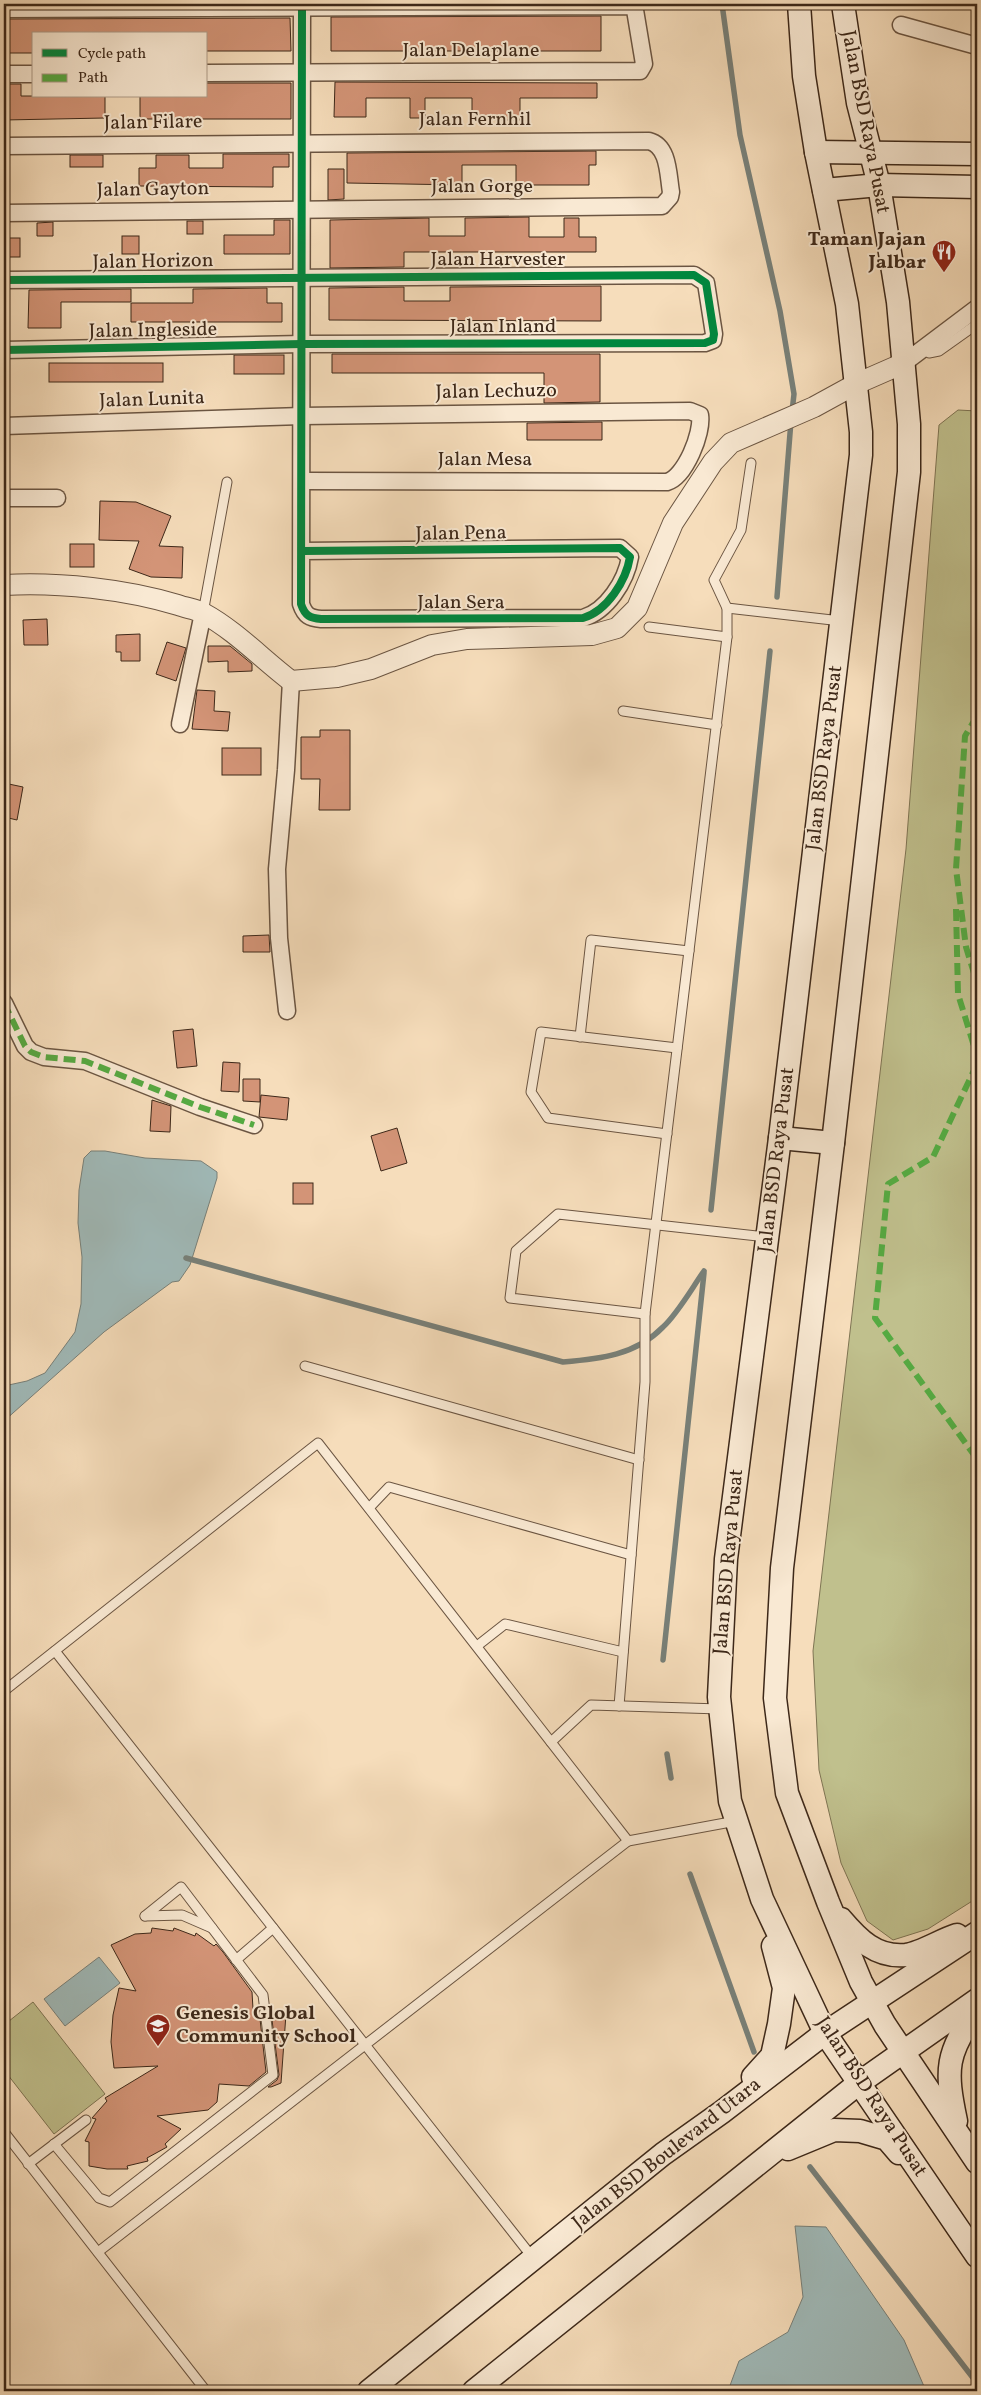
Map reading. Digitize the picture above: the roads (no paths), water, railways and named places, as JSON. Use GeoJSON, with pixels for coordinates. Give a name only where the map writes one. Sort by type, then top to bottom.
{"type":"FeatureCollection","features":[{"type":"Feature","properties":{"kind":"main road","name":"Jalan BSD Raya Pusat"},"geometry":{"type":"LineString","coordinates":[[799,4],[804,76],[816,152],[847,304],[861,432],[861,455],[780,1138],[726,1559],[720,1709],[730,1801],[762,1899],[825,2033],[977,2256]]}},
{"type":"Feature","properties":{"kind":"main road","name":"Jalan BSD Raya Pusat"},"geometry":{"type":"LineString","coordinates":[[843,4],[858,103],[879,185],[892,258],[909,424],[909,472],[833,1143],[782,1568],[775,1698],[787,1793],[828,1902],[871,2002],[977,2162]]}},
{"type":"Feature","properties":{"kind":"main road"},"geometry":{"type":"LineString","coordinates":[[816,152],[870,151],[977,154]]}},
{"type":"Feature","properties":{"kind":"main road"},"geometry":{"type":"LineString","coordinates":[[824,190],[879,185],[977,186]]}},
{"type":"Feature","properties":{"kind":"main road"},"geometry":{"type":"LineString","coordinates":[[780,1138],[833,1143]]}},
{"type":"Feature","properties":{"kind":"main road"},"geometry":{"type":"LineString","coordinates":[[722,2112],[772,2056],[779,2024],[784,1988],[762,1899]]}},
{"type":"Feature","properties":{"kind":"main road"},"geometry":{"type":"LineString","coordinates":[[828,1902],[855,1936],[869,1948],[884,1952],[906,1955],[950,1937],[977,1929]]}},
{"type":"Feature","properties":{"kind":"main road","name":"Jalan BSD Boulevard Utara"},"geometry":{"type":"LineString","coordinates":[[369,2391],[663,2154],[722,2112],[825,2033],[977,1933]]}},
{"type":"Feature","properties":{"kind":"main road"},"geometry":{"type":"LineString","coordinates":[[474,2391],[859,2083],[977,2000]]}},
{"type":"Feature","properties":{"kind":"main road"},"geometry":{"type":"LineString","coordinates":[[959,2134],[950,2093],[950,2057],[960,2034],[977,2010]]}},
{"type":"Feature","properties":{"kind":"main road"},"geometry":{"type":"LineString","coordinates":[[762,2160],[834,2130],[860,2130],[887,2139],[940,2202]]}},
{"type":"Feature","properties":{"kind":"street","name":"Jalan Delaplane"},"geometry":{"type":"LineString","coordinates":[[208,74],[640,71],[644,64],[635,10],[630,6],[302,6]]}},
{"type":"Feature","properties":{"kind":"street"},"geometry":{"type":"LineString","coordinates":[[4,9],[302,6],[302,551]]}},
{"type":"Feature","properties":{"kind":"street"},"geometry":{"type":"LineString","coordinates":[[901,25],[977,46]]}},
{"type":"Feature","properties":{"kind":"street"},"geometry":{"type":"LineString","coordinates":[[4,74],[32,74]]}},
{"type":"Feature","properties":{"kind":"street","name":"Jalan Fernhil"},"geometry":{"type":"LineString","coordinates":[[302,143],[648,141],[659,145],[664,153],[671,192],[666,203],[662,206]]}},
{"type":"Feature","properties":{"kind":"street","name":"Jalan Filare"},"geometry":{"type":"LineString","coordinates":[[4,146],[302,143]]}},
{"type":"Feature","properties":{"kind":"street","name":"Jalan Gorge"},"geometry":{"type":"LineString","coordinates":[[302,209],[662,206]]}},
{"type":"Feature","properties":{"kind":"street","name":"Jalan Gayton"},"geometry":{"type":"LineString","coordinates":[[4,213],[302,209]]}},
{"type":"Feature","properties":{"kind":"street","name":"Jalan Harvester"},"geometry":{"type":"LineString","coordinates":[[302,277],[694,275],[706,283],[708,291],[714,334],[712,340],[705,344]]}},
{"type":"Feature","properties":{"kind":"street","name":"Jalan Horizon"},"geometry":{"type":"LineString","coordinates":[[4,280],[302,277]]}},
{"type":"Feature","properties":{"kind":"street"},"geometry":{"type":"LineString","coordinates":[[4,585],[31,584],[119,592],[164,601],[203,613],[253,648],[291,681],[338,677],[370,670],[432,645],[467,639],[592,635],[617,628],[637,608],[673,523],[713,462],[731,443],[814,407],[856,384],[904,363],[977,308]]}},
{"type":"Feature","properties":{"kind":"street","name":"Jalan Inland"},"geometry":{"type":"LineString","coordinates":[[302,344],[705,344]]}},
{"type":"Feature","properties":{"kind":"street","name":"Jalan Ingleside"},"geometry":{"type":"LineString","coordinates":[[4,350],[302,344]]}},
{"type":"Feature","properties":{"kind":"street","name":"Jalan Lechuzo"},"geometry":{"type":"LineString","coordinates":[[302,416],[690,411],[700,415],[699,433],[683,470],[678,478],[667,482]]}},
{"type":"Feature","properties":{"kind":"street","name":"Jalan Lunita"},"geometry":{"type":"LineString","coordinates":[[4,426],[302,416]]}},
{"type":"Feature","properties":{"kind":"street","name":"Jalan Mesa"},"geometry":{"type":"LineString","coordinates":[[302,481],[667,482]]}},
{"type":"Feature","properties":{"kind":"street"},"geometry":{"type":"LineString","coordinates":[[4,498],[57,498]]}},
{"type":"Feature","properties":{"kind":"street","name":"Jalan Pena"},"geometry":{"type":"LineString","coordinates":[[302,551],[620,548],[630,557],[628,564],[610,599],[599,611]]}},
{"type":"Feature","properties":{"kind":"street","name":"Jalan Sera"},"geometry":{"type":"LineString","coordinates":[[302,551],[301,604],[304,613],[312,618],[562,619],[583,618],[594,615],[599,611]]}},
{"type":"Feature","properties":{"kind":"street"},"geometry":{"type":"LineString","coordinates":[[180,724],[203,613]]}},
{"type":"Feature","properties":{"kind":"street"},"geometry":{"type":"LineString","coordinates":[[287,1011],[279,938],[277,869],[286,770],[291,681]]}},
{"type":"Feature","properties":{"kind":"street"},"geometry":{"type":"LineString","coordinates":[[4,1003],[25,1046],[31,1052],[44,1057],[84,1061],[200,1107],[254,1125]]}},
{"type":"Feature","properties":{"kind":"lane"},"geometry":{"type":"LineString","coordinates":[[923,349],[929,353],[939,351],[977,324]]}},
{"type":"Feature","properties":{"kind":"lane"},"geometry":{"type":"LineString","coordinates":[[619,1706],[646,1356],[645,1314],[727,637],[727,608],[714,580],[741,530],[751,463]]}},
{"type":"Feature","properties":{"kind":"lane"},"geometry":{"type":"LineString","coordinates":[[203,613],[227,482]]}},
{"type":"Feature","properties":{"kind":"lane"},"geometry":{"type":"LineString","coordinates":[[727,608],[841,621]]}},
{"type":"Feature","properties":{"kind":"lane"},"geometry":{"type":"LineString","coordinates":[[649,627],[727,637]]}},
{"type":"Feature","properties":{"kind":"lane"},"geometry":{"type":"LineString","coordinates":[[624,711],[716,725]]}},
{"type":"Feature","properties":{"kind":"lane"},"geometry":{"type":"LineString","coordinates":[[580,1037],[591,940],[689,951]]}},
{"type":"Feature","properties":{"kind":"lane"},"geometry":{"type":"LineString","coordinates":[[667,1134],[548,1118],[531,1092],[541,1032],[677,1048]]}},
{"type":"Feature","properties":{"kind":"lane"},"geometry":{"type":"LineString","coordinates":[[645,1314],[510,1298],[516,1251],[558,1214],[767,1237]]}},
{"type":"Feature","properties":{"kind":"lane"},"geometry":{"type":"LineString","coordinates":[[305,1366],[639,1460]]}},
{"type":"Feature","properties":{"kind":"lane"},"geometry":{"type":"LineString","coordinates":[[4,1691],[318,1443],[628,1841]]}},
{"type":"Feature","properties":{"kind":"lane"},"geometry":{"type":"LineString","coordinates":[[369,1508],[389,1486],[631,1555]]}},
{"type":"Feature","properties":{"kind":"lane"},"geometry":{"type":"LineString","coordinates":[[477,1646],[505,1624],[624,1652]]}},
{"type":"Feature","properties":{"kind":"lane"},"geometry":{"type":"LineString","coordinates":[[55,1651],[533,2258]]}},
{"type":"Feature","properties":{"kind":"lane"},"geometry":{"type":"LineString","coordinates":[[552,1742],[591,1705],[720,1709]]}},
{"type":"Feature","properties":{"kind":"lane"},"geometry":{"type":"LineString","coordinates":[[98,2252],[628,1841],[737,1821]]}},
{"type":"Feature","properties":{"kind":"lane"},"geometry":{"type":"LineString","coordinates":[[54,2144],[99,2198],[110,2202],[274,2076],[263,1995],[181,1887],[145,1916],[182,1915],[212,1928]]}},
{"type":"Feature","properties":{"kind":"lane"},"geometry":{"type":"LineString","coordinates":[[236,1960],[274,1928]]}},
{"type":"Feature","properties":{"kind":"lane"},"geometry":{"type":"LineString","coordinates":[[28,2164],[86,2120]]}},
{"type":"Feature","properties":{"kind":"lane"},"geometry":{"type":"LineString","coordinates":[[4,2132],[206,2391]]}},
{"type":"Feature","properties":{"kind":"water"},"geometry":{"type":"Polygon","coordinates":[[[91,1151],[105,1151],[145,1158],[201,1161],[217,1172],[217,1178],[190,1265],[179,1281],[172,1282],[104,1332],[4,1421],[4,1386],[27,1381],[45,1373],[75,1332],[81,1304],[82,1257],[78,1223],[79,1190],[84,1158],[91,1151]]]}},
{"type":"Feature","properties":{"kind":"water"},"geometry":{"type":"Polygon","coordinates":[[[99,1957],[120,1983],[65,2026],[44,1999],[99,1957]]]}},
{"type":"Feature","properties":{"kind":"water"},"geometry":{"type":"Polygon","coordinates":[[[795,2226],[826,2227],[904,2340],[926,2391],[728,2391],[739,2361],[788,2332],[803,2297],[795,2226]]]}},
{"type":"Feature","properties":{"kind":"waterway"},"geometry":{"type":"LineString","coordinates":[[722,4],[740,135],[780,311],[794,394],[792,412]]}},
{"type":"Feature","properties":{"kind":"waterway"},"geometry":{"type":"LineString","coordinates":[[777,597],[791,421]]}},
{"type":"Feature","properties":{"kind":"waterway"},"geometry":{"type":"LineString","coordinates":[[711,1210],[770,651]]}},
{"type":"Feature","properties":{"kind":"waterway"},"geometry":{"type":"LineString","coordinates":[[186,1258],[563,1362],[604,1357],[629,1350],[641,1344],[669,1321],[704,1271]]}},
{"type":"Feature","properties":{"kind":"waterway"},"geometry":{"type":"LineString","coordinates":[[663,1660],[704,1273]]}},
{"type":"Feature","properties":{"kind":"waterway"},"geometry":{"type":"LineString","coordinates":[[667,1754],[671,1778]]}},
{"type":"Feature","properties":{"kind":"waterway"},"geometry":{"type":"LineString","coordinates":[[690,1874],[754,2052]]}},
{"type":"Feature","properties":{"kind":"waterway"},"geometry":{"type":"LineString","coordinates":[[810,2167],[977,2383]]}},
{"type":"Feature","properties":{"kind":"place","name":"Taman Jajan Jalbar"},"geometry":{"type":"Point","coordinates":[944,273]}},
{"type":"Feature","properties":{"kind":"place","name":"Genesis Global Community School"},"geometry":{"type":"Point","coordinates":[158,2047]}}]}
